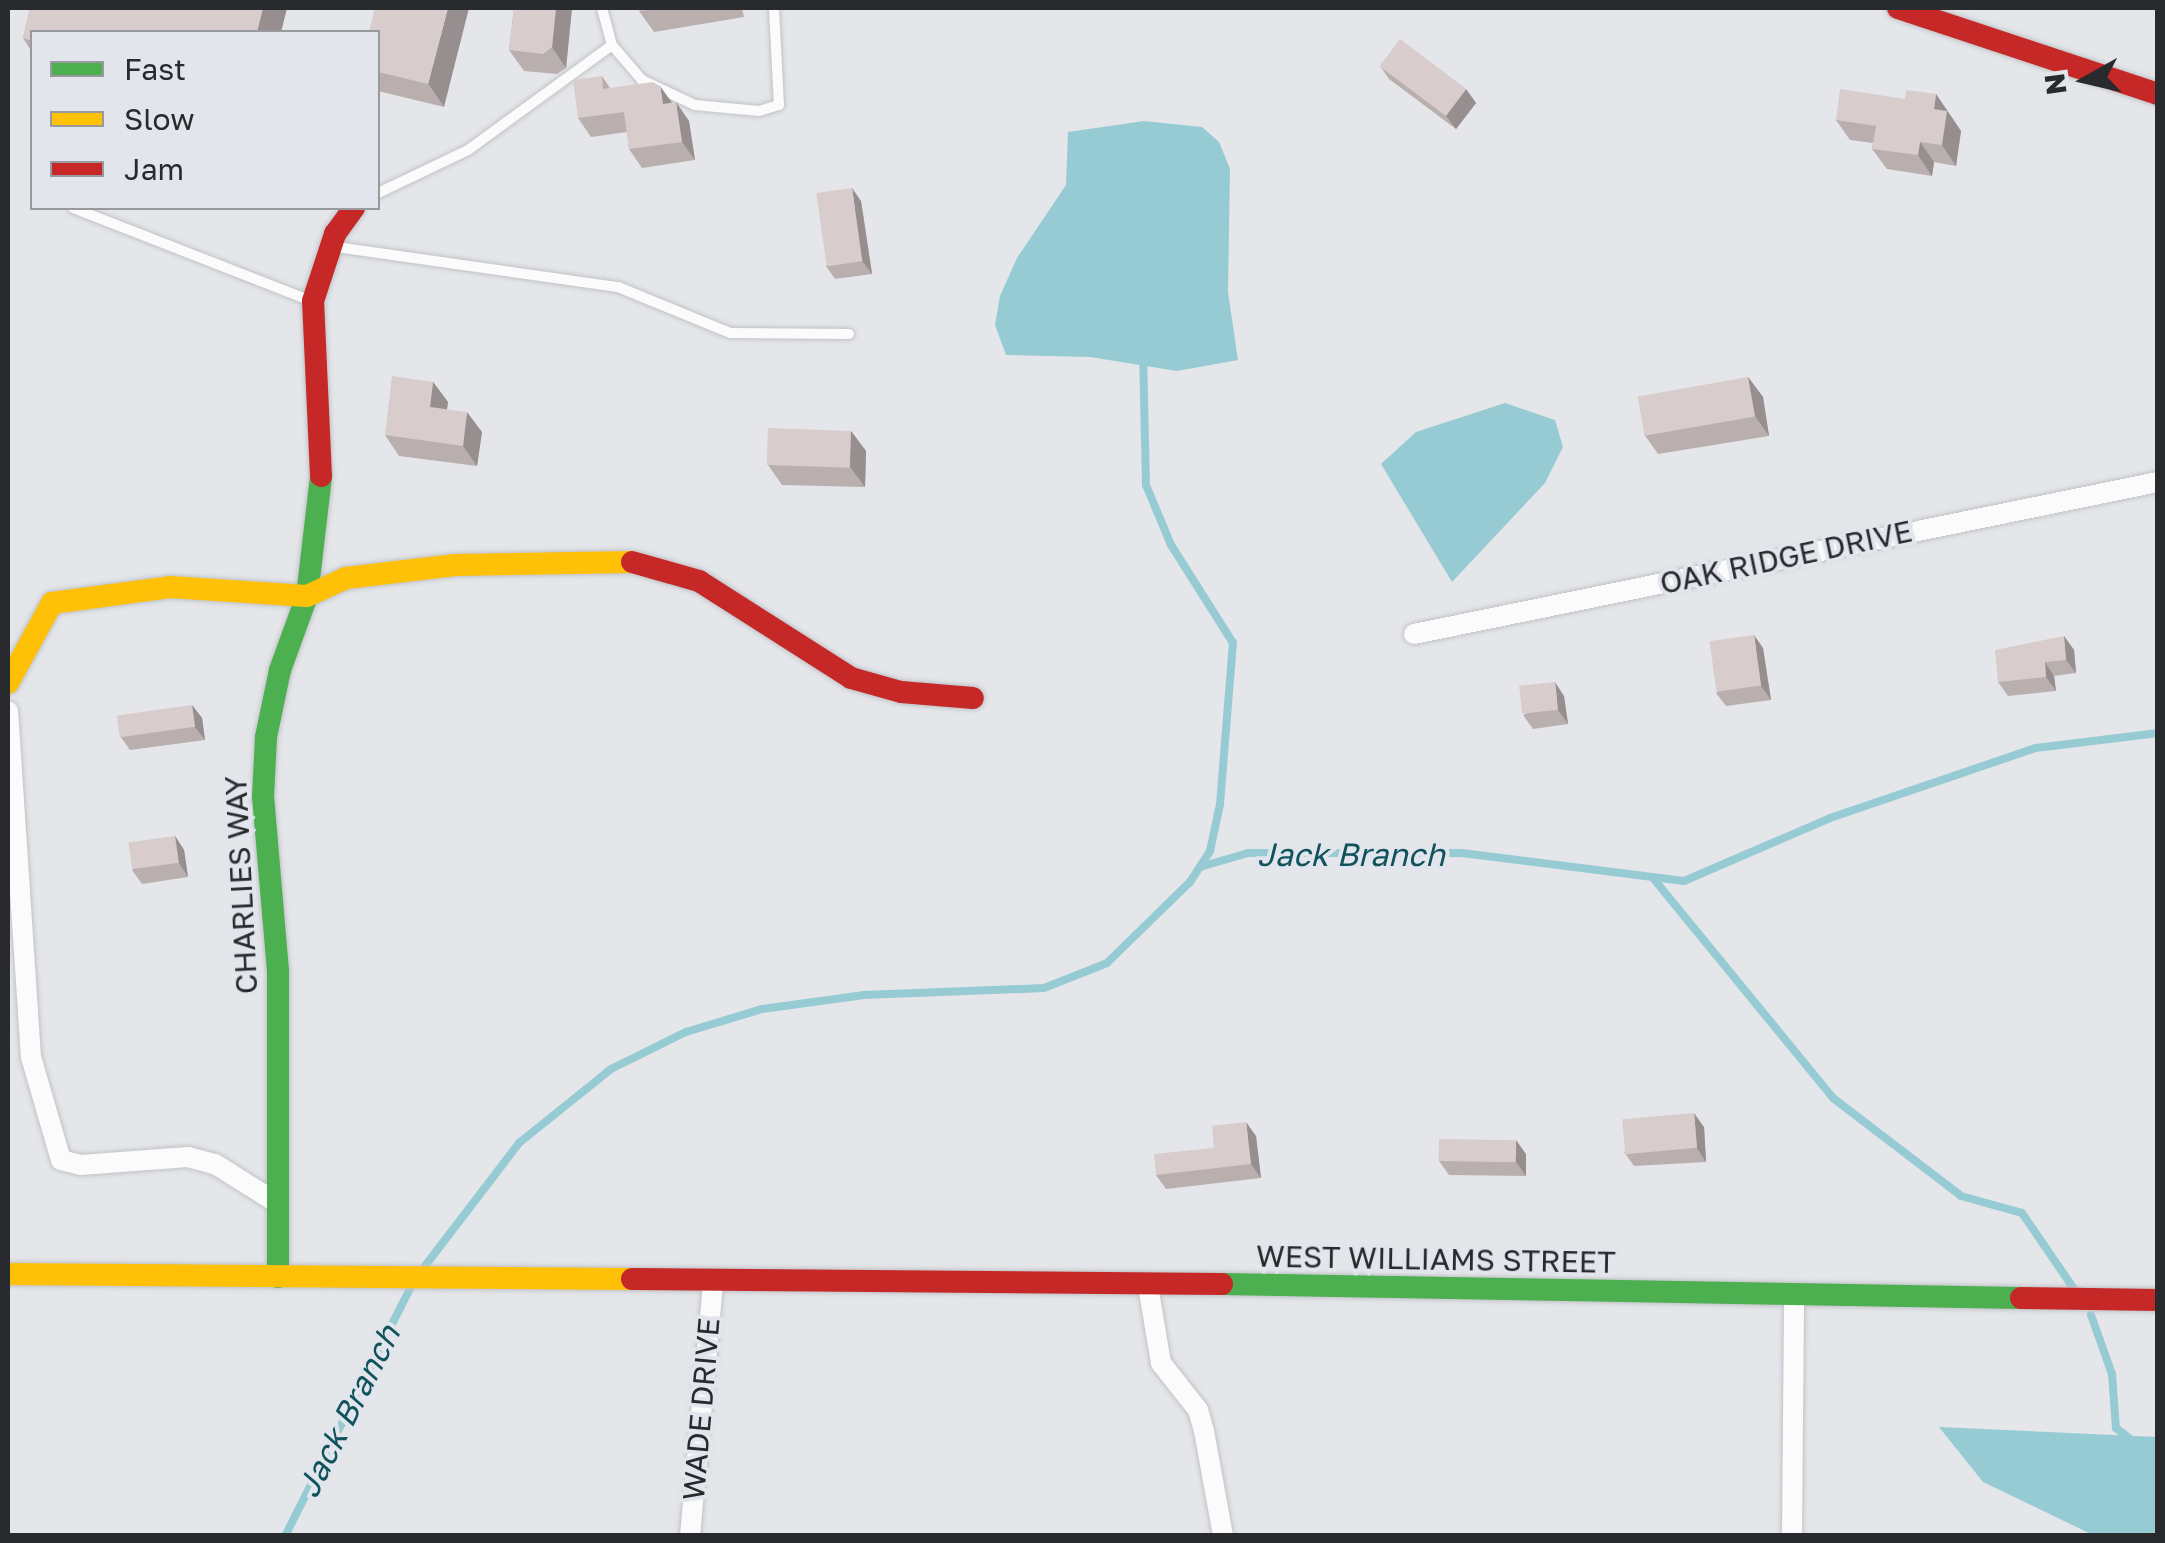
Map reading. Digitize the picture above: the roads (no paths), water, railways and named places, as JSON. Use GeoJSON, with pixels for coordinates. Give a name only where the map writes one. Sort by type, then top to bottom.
{"type":"FeatureCollection","features":[{"type":"Feature","properties":{"kind":"street"},"geometry":{"type":"LineString","coordinates":[[1898,8],[2158,94]]}},
{"type":"Feature","properties":{"kind":"street","name":"CHARLIES WAY"},"geometry":{"type":"LineString","coordinates":[[278,1277],[274,1200],[279,1048],[262,796],[266,737],[280,670],[307,596],[322,466],[313,301],[330,246],[353,210]]}},
{"type":"Feature","properties":{"kind":"street","name":"OAK RIDGE DRIVE"},"geometry":{"type":"LineString","coordinates":[[1414,634],[2158,482]]}},
{"type":"Feature","properties":{"kind":"street"},"geometry":{"type":"LineString","coordinates":[[8,683],[52,603],[170,587],[307,596],[346,578],[455,565],[656,564],[699,580],[851,678],[901,692],[973,698]]}},
{"type":"Feature","properties":{"kind":"street"},"geometry":{"type":"LineString","coordinates":[[8,711],[31,1058],[61,1160],[81,1165],[188,1157],[215,1164],[274,1200]]}},
{"type":"Feature","properties":{"kind":"street","name":"WEST WILLIAMS STREET"},"geometry":{"type":"LineString","coordinates":[[8,1274],[2158,1300]]}},
{"type":"Feature","properties":{"kind":"street","name":"WADE DRIVE"},"geometry":{"type":"LineString","coordinates":[[690,1536],[713,1283]]}},
{"type":"Feature","properties":{"kind":"street"},"geometry":{"type":"LineString","coordinates":[[1148,1286],[1161,1363],[1198,1410],[1204,1430],[1222,1536]]}},
{"type":"Feature","properties":{"kind":"street"},"geometry":{"type":"LineString","coordinates":[[1792,1536],[1794,1296]]}},
{"type":"Feature","properties":{"kind":"lane"},"geometry":{"type":"LineString","coordinates":[[602,8],[612,45],[642,80],[694,105],[759,112],[779,106],[774,8]]}},
{"type":"Feature","properties":{"kind":"lane"},"geometry":{"type":"LineString","coordinates":[[380,192],[452,160],[612,45]]}},
{"type":"Feature","properties":{"kind":"lane"},"geometry":{"type":"LineString","coordinates":[[79,210],[313,301]]}},
{"type":"Feature","properties":{"kind":"lane"},"geometry":{"type":"LineString","coordinates":[[330,246],[618,287],[730,333],[849,334]]}},
{"type":"Feature","properties":{"kind":"water"},"geometry":{"type":"Polygon","coordinates":[[[1144,121],[1202,127],[1219,142],[1230,169],[1228,292],[1238,360],[1177,371],[1090,357],[1006,355],[995,325],[1000,296],[1017,258],[1066,185],[1068,132],[1144,121]]]}},
{"type":"Feature","properties":{"kind":"water"},"geometry":{"type":"Polygon","coordinates":[[[1505,403],[1555,420],[1563,447],[1545,483],[1452,582],[1381,464],[1416,432],[1505,403]]]}},
{"type":"Feature","properties":{"kind":"water"},"geometry":{"type":"Polygon","coordinates":[[[1939,1427],[2157,1437],[2157,1535],[2093,1535],[1983,1482],[1939,1427]]]}},
{"type":"Feature","properties":{"kind":"waterway","name":"Jack Branch"},"geometry":{"type":"LineString","coordinates":[[425,1266],[519,1143],[611,1069],[686,1032],[762,1009],[864,995],[1044,988],[1107,963],[1190,882],[1210,851],[1220,804],[1233,643],[1171,545],[1146,485],[1143,354]]}},
{"type":"Feature","properties":{"kind":"waterway","name":"Jack Branch"},"geometry":{"type":"LineString","coordinates":[[1200,867],[1248,853],[1462,853],[1684,881],[1830,818],[2036,748],[2158,733]]}},
{"type":"Feature","properties":{"kind":"waterway"},"geometry":{"type":"LineString","coordinates":[[1653,878],[1833,1098],[1961,1196],[2022,1213],[2074,1289]]}},
{"type":"Feature","properties":{"kind":"waterway","name":"Jack Branch"},"geometry":{"type":"LineString","coordinates":[[285,1536],[411,1287]]}},
{"type":"Feature","properties":{"kind":"waterway"},"geometry":{"type":"LineString","coordinates":[[2091,1315],[2112,1374],[2116,1428],[2135,1443]]}}]}
